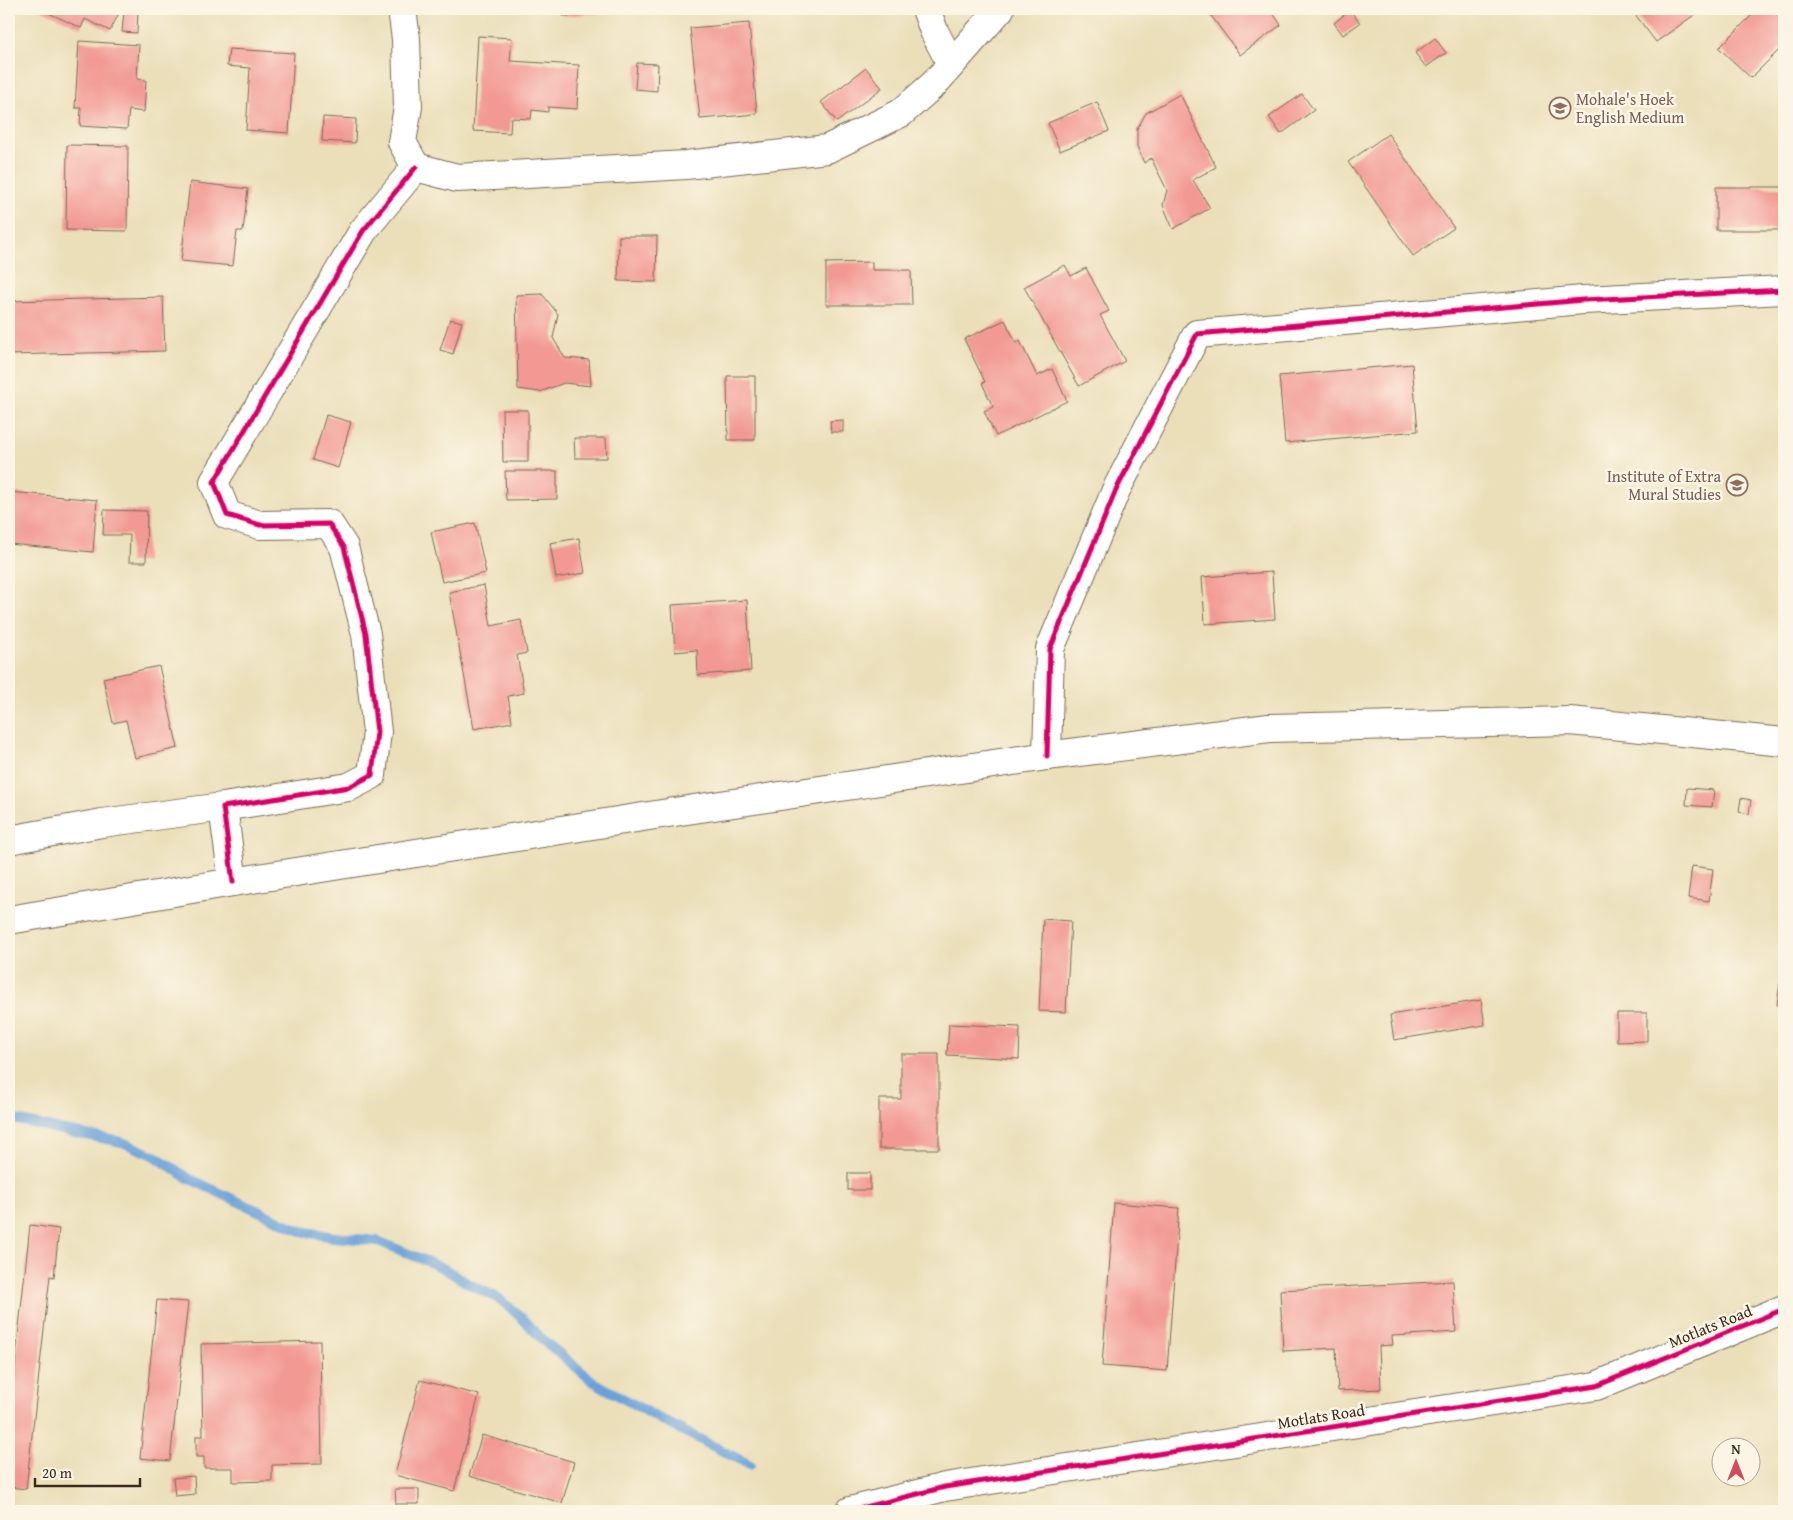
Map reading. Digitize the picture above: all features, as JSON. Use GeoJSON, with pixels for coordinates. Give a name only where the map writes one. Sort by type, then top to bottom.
{"type":"FeatureCollection","features":[{"type":"Feature","properties":{"kind":"street"},"geometry":{"type":"LineString","coordinates":[[402,9],[406,39],[408,108],[402,142],[416,168],[457,178],[686,165],[827,149],[901,113],[934,84],[1000,9]]}},
{"type":"Feature","properties":{"kind":"street"},"geometry":{"type":"LineString","coordinates":[[926,9],[934,31],[952,64]]}},
{"type":"Feature","properties":{"kind":"street"},"geometry":{"type":"LineString","coordinates":[[9,840],[102,823],[348,787],[372,775],[377,732],[366,634],[344,547],[329,524],[260,525],[227,515],[214,482],[363,231],[416,168]]}},
{"type":"Feature","properties":{"kind":"street"},"geometry":{"type":"LineString","coordinates":[[1047,756],[1050,649],[1116,490],[1197,334],[1583,300],[1784,290]]}},
{"type":"Feature","properties":{"kind":"street"},"geometry":{"type":"LineString","coordinates":[[9,920],[233,882],[687,810],[1047,756],[1269,728],[1570,721],[1784,742]]}},
{"type":"Feature","properties":{"kind":"street"},"geometry":{"type":"LineString","coordinates":[[223,806],[233,882]]}},
{"type":"Feature","properties":{"kind":"street","name":"Motlats Road"},"geometry":{"type":"LineString","coordinates":[[850,1511],[945,1487],[1596,1386],[1784,1310]]}},
{"type":"Feature","properties":{"kind":"building"},"geometry":{"type":"Polygon","coordinates":[[[40,9],[121,9],[110,31],[85,19],[81,28],[40,9]]]}},
{"type":"Feature","properties":{"kind":"building"},"geometry":{"type":"Polygon","coordinates":[[[562,9],[600,9],[600,13],[563,16],[562,9]]]}},
{"type":"Feature","properties":{"kind":"building"},"geometry":{"type":"Polygon","coordinates":[[[1206,9],[1270,9],[1281,25],[1240,55],[1206,9]]]}},
{"type":"Feature","properties":{"kind":"building"},"geometry":{"type":"Polygon","coordinates":[[[1631,9],[1694,9],[1697,13],[1656,42],[1631,9]]]}},
{"type":"Feature","properties":{"kind":"building"},"geometry":{"type":"Polygon","coordinates":[[[1758,9],[1784,9],[1784,45],[1751,78],[1719,48],[1758,9]]]}},
{"type":"Feature","properties":{"kind":"building"},"geometry":{"type":"Polygon","coordinates":[[[124,10],[138,11],[137,33],[122,32],[124,10]]]}},
{"type":"Feature","properties":{"kind":"building"},"geometry":{"type":"Polygon","coordinates":[[[1350,10],[1360,23],[1343,35],[1334,23],[1350,10]]]}},
{"type":"Feature","properties":{"kind":"building"},"geometry":{"type":"Polygon","coordinates":[[[749,23],[757,114],[700,119],[690,28],[749,23]]]}},
{"type":"Feature","properties":{"kind":"building"},"geometry":{"type":"Polygon","coordinates":[[[478,36],[512,38],[510,61],[579,65],[577,109],[548,107],[548,112],[532,110],[531,119],[511,118],[510,133],[473,131],[478,36]]]}},
{"type":"Feature","properties":{"kind":"building"},"geometry":{"type":"Polygon","coordinates":[[[1435,38],[1446,53],[1426,67],[1415,53],[1435,38]]]}},
{"type":"Feature","properties":{"kind":"building"},"geometry":{"type":"Polygon","coordinates":[[[79,41],[139,45],[137,79],[146,80],[144,112],[129,110],[127,129],[80,126],[81,108],[75,108],[79,41]]]}},
{"type":"Feature","properties":{"kind":"building"},"geometry":{"type":"Polygon","coordinates":[[[229,49],[294,53],[289,133],[246,130],[250,68],[227,66],[229,49]]]}},
{"type":"Feature","properties":{"kind":"building"},"geometry":{"type":"Polygon","coordinates":[[[637,63],[658,64],[657,91],[635,89],[637,63]]]}},
{"type":"Feature","properties":{"kind":"building"},"geometry":{"type":"Polygon","coordinates":[[[866,68],[882,88],[837,122],[821,102],[866,68]]]}},
{"type":"Feature","properties":{"kind":"building"},"geometry":{"type":"Polygon","coordinates":[[[1180,94],[1216,167],[1193,180],[1210,208],[1173,229],[1163,205],[1167,190],[1151,158],[1144,163],[1137,146],[1137,129],[1146,113],[1180,94]]]}},
{"type":"Feature","properties":{"kind":"building"},"geometry":{"type":"Polygon","coordinates":[[[1302,94],[1314,110],[1281,134],[1269,117],[1302,94]]]}},
{"type":"Feature","properties":{"kind":"building"},"geometry":{"type":"Polygon","coordinates":[[[1097,102],[1109,131],[1060,151],[1048,123],[1097,102]]]}},
{"type":"Feature","properties":{"kind":"building"},"geometry":{"type":"Polygon","coordinates":[[[323,117],[356,119],[355,143],[322,141],[323,117]]]}},
{"type":"Feature","properties":{"kind":"building"},"geometry":{"type":"Polygon","coordinates":[[[1388,134],[1454,228],[1413,256],[1348,162],[1388,134]]]}},
{"type":"Feature","properties":{"kind":"building"},"geometry":{"type":"Polygon","coordinates":[[[67,145],[128,146],[127,231],[66,230],[67,145]]]}},
{"type":"Feature","properties":{"kind":"building"},"geometry":{"type":"Polygon","coordinates":[[[190,182],[248,189],[243,231],[237,231],[233,266],[181,261],[190,182]]]}},
{"type":"Feature","properties":{"kind":"building"},"geometry":{"type":"Polygon","coordinates":[[[1716,187],[1784,187],[1784,230],[1716,230],[1716,187]]]}},
{"type":"Feature","properties":{"kind":"building"},"geometry":{"type":"Polygon","coordinates":[[[619,236],[657,236],[656,282],[618,281],[619,236]]]}},
{"type":"Feature","properties":{"kind":"building"},"geometry":{"type":"Polygon","coordinates":[[[872,262],[872,270],[911,270],[912,305],[826,305],[826,263],[872,262]]]}},
{"type":"Feature","properties":{"kind":"building"},"geometry":{"type":"Polygon","coordinates":[[[1065,265],[1071,276],[1086,268],[1109,311],[1100,315],[1125,361],[1079,386],[1024,287],[1065,265]]]}},
{"type":"Feature","properties":{"kind":"building"},"geometry":{"type":"Polygon","coordinates":[[[542,294],[558,314],[553,338],[565,358],[589,360],[591,386],[564,383],[540,392],[518,389],[516,295],[542,294]]]}},
{"type":"Feature","properties":{"kind":"building"},"geometry":{"type":"Polygon","coordinates":[[[163,297],[165,351],[9,355],[9,301],[163,297]]]}},
{"type":"Feature","properties":{"kind":"building"},"geometry":{"type":"Polygon","coordinates":[[[450,319],[462,322],[453,354],[440,350],[450,319]]]}},
{"type":"Feature","properties":{"kind":"building"},"geometry":{"type":"Polygon","coordinates":[[[1005,320],[1016,343],[1020,341],[1037,376],[1052,369],[1067,401],[996,436],[984,411],[993,407],[982,383],[985,382],[964,339],[1005,320]]]}},
{"type":"Feature","properties":{"kind":"building"},"geometry":{"type":"Polygon","coordinates":[[[1412,364],[1418,431],[1285,443],[1279,376],[1412,364]]]}},
{"type":"Feature","properties":{"kind":"building"},"geometry":{"type":"Polygon","coordinates":[[[727,376],[755,376],[755,440],[728,440],[727,376]]]}},
{"type":"Feature","properties":{"kind":"building"},"geometry":{"type":"Polygon","coordinates":[[[502,410],[528,410],[528,462],[503,462],[502,410]]]}},
{"type":"Feature","properties":{"kind":"building"},"geometry":{"type":"Polygon","coordinates":[[[326,415],[351,422],[338,468],[313,460],[326,415]]]}},
{"type":"Feature","properties":{"kind":"building"},"geometry":{"type":"Polygon","coordinates":[[[843,420],[843,432],[831,432],[830,421],[843,420]]]}},
{"type":"Feature","properties":{"kind":"building"},"geometry":{"type":"Polygon","coordinates":[[[574,438],[606,438],[607,458],[575,458],[574,438]]]}},
{"type":"Feature","properties":{"kind":"building"},"geometry":{"type":"Polygon","coordinates":[[[505,471],[557,471],[557,499],[506,500],[505,471]]]}},
{"type":"Feature","properties":{"kind":"building"},"geometry":{"type":"Polygon","coordinates":[[[9,492],[97,500],[93,552],[9,544],[9,492]]]}},
{"type":"Feature","properties":{"kind":"building"},"geometry":{"type":"Polygon","coordinates":[[[104,510],[147,511],[146,562],[129,562],[130,535],[103,535],[104,510]]]}},
{"type":"Feature","properties":{"kind":"building"},"geometry":{"type":"Polygon","coordinates":[[[475,523],[486,573],[442,582],[431,532],[475,523]]]}},
{"type":"Feature","properties":{"kind":"building"},"geometry":{"type":"Polygon","coordinates":[[[579,538],[585,573],[556,578],[550,543],[579,538]]]}},
{"type":"Feature","properties":{"kind":"building"},"geometry":{"type":"Polygon","coordinates":[[[1272,572],[1275,619],[1205,624],[1202,577],[1272,572]]]}},
{"type":"Feature","properties":{"kind":"building"},"geometry":{"type":"Polygon","coordinates":[[[484,585],[491,626],[521,620],[527,653],[517,655],[524,693],[508,696],[512,722],[474,729],[449,592],[484,585]]]}},
{"type":"Feature","properties":{"kind":"building"},"geometry":{"type":"Polygon","coordinates":[[[747,600],[751,671],[698,675],[697,650],[675,652],[672,605],[747,600]]]}},
{"type":"Feature","properties":{"kind":"building"},"geometry":{"type":"Polygon","coordinates":[[[159,666],[178,748],[135,758],[126,720],[113,723],[103,678],[159,666]]]}},
{"type":"Feature","properties":{"kind":"building"},"geometry":{"type":"Polygon","coordinates":[[[1687,788],[1714,790],[1712,807],[1686,805],[1687,788]]]}},
{"type":"Feature","properties":{"kind":"building"},"geometry":{"type":"Polygon","coordinates":[[[1741,798],[1751,800],[1749,814],[1739,812],[1741,798]]]}},
{"type":"Feature","properties":{"kind":"building"},"geometry":{"type":"Polygon","coordinates":[[[1692,866],[1713,869],[1709,901],[1688,898],[1692,866]]]}},
{"type":"Feature","properties":{"kind":"building"},"geometry":{"type":"Polygon","coordinates":[[[1043,919],[1071,921],[1066,1012],[1039,1011],[1043,919]]]}},
{"type":"Feature","properties":{"kind":"building"},"geometry":{"type":"Polygon","coordinates":[[[1780,983],[1784,984],[1784,1006],[1777,1005],[1780,983]]]}},
{"type":"Feature","properties":{"kind":"building"},"geometry":{"type":"Polygon","coordinates":[[[1481,1000],[1485,1025],[1394,1040],[1390,1015],[1481,1000]]]}},
{"type":"Feature","properties":{"kind":"building"},"geometry":{"type":"Polygon","coordinates":[[[1617,1013],[1647,1013],[1647,1041],[1617,1042],[1617,1013]]]}},
{"type":"Feature","properties":{"kind":"building"},"geometry":{"type":"Polygon","coordinates":[[[949,1024],[1020,1027],[1019,1059],[947,1055],[949,1024]]]}},
{"type":"Feature","properties":{"kind":"building"},"geometry":{"type":"Polygon","coordinates":[[[901,1054],[939,1054],[939,1149],[879,1149],[879,1099],[901,1099],[901,1054]]]}},
{"type":"Feature","properties":{"kind":"building"},"geometry":{"type":"Polygon","coordinates":[[[848,1173],[870,1173],[870,1190],[848,1190],[848,1173]]]}},
{"type":"Feature","properties":{"kind":"building"},"geometry":{"type":"Polygon","coordinates":[[[1114,1203],[1179,1208],[1167,1371],[1102,1366],[1114,1203]]]}},
{"type":"Feature","properties":{"kind":"building"},"geometry":{"type":"Polygon","coordinates":[[[30,1225],[59,1229],[54,1277],[50,1276],[26,1489],[9,1487],[9,1420],[30,1225]]]}},
{"type":"Feature","properties":{"kind":"building"},"geometry":{"type":"Polygon","coordinates":[[[1453,1281],[1456,1332],[1392,1336],[1393,1345],[1379,1346],[1381,1389],[1338,1391],[1336,1348],[1283,1351],[1280,1290],[1453,1281]]]}},
{"type":"Feature","properties":{"kind":"building"},"geometry":{"type":"Polygon","coordinates":[[[157,1300],[188,1302],[170,1461],[140,1458],[157,1300]]]}},
{"type":"Feature","properties":{"kind":"building"},"geometry":{"type":"Polygon","coordinates":[[[320,1341],[322,1464],[272,1465],[272,1481],[233,1482],[233,1468],[204,1468],[204,1457],[196,1457],[196,1436],[203,1436],[201,1344],[320,1341]]]}},
{"type":"Feature","properties":{"kind":"building"},"geometry":{"type":"Polygon","coordinates":[[[420,1380],[479,1395],[454,1491],[395,1475],[420,1380]]]}},
{"type":"Feature","properties":{"kind":"building"},"geometry":{"type":"Polygon","coordinates":[[[482,1435],[574,1462],[562,1503],[469,1476],[482,1435]]]}},
{"type":"Feature","properties":{"kind":"building"},"geometry":{"type":"Polygon","coordinates":[[[194,1476],[195,1494],[175,1496],[173,1478],[194,1476]]]}},
{"type":"Feature","properties":{"kind":"building"},"geometry":{"type":"Polygon","coordinates":[[[395,1489],[419,1489],[419,1504],[396,1504],[395,1489]]]}},
{"type":"Feature","properties":{"kind":"waterway"},"geometry":{"type":"LineString","coordinates":[[9,1118],[122,1142],[155,1156],[188,1178],[301,1231],[334,1237],[378,1241],[443,1268],[469,1284],[498,1298],[520,1316],[543,1340],[594,1382],[658,1418],[750,1465]]}},
{"type":"Feature","properties":{"kind":"cycle path"},"geometry":{"type":"LineString","coordinates":[[233,882],[223,807],[349,787],[372,775],[377,732],[366,634],[344,547],[329,524],[260,525],[227,515],[214,482],[363,231],[416,167]]}},
{"type":"Feature","properties":{"kind":"cycle path"},"geometry":{"type":"LineString","coordinates":[[1047,756],[1050,649],[1116,490],[1197,334],[1583,300],[1784,290]]}},
{"type":"Feature","properties":{"kind":"cycle path"},"geometry":{"type":"LineString","coordinates":[[850,1511],[945,1487],[1596,1386],[1784,1309]]}},
{"type":"Feature","properties":{"kind":"place","name":"Mohale's Hoek English Medium"},"geometry":{"type":"Point","coordinates":[1560,108]}},
{"type":"Feature","properties":{"kind":"place","name":"Institute of Extra Mural Studies"},"geometry":{"type":"Point","coordinates":[1737,485]}}]}
